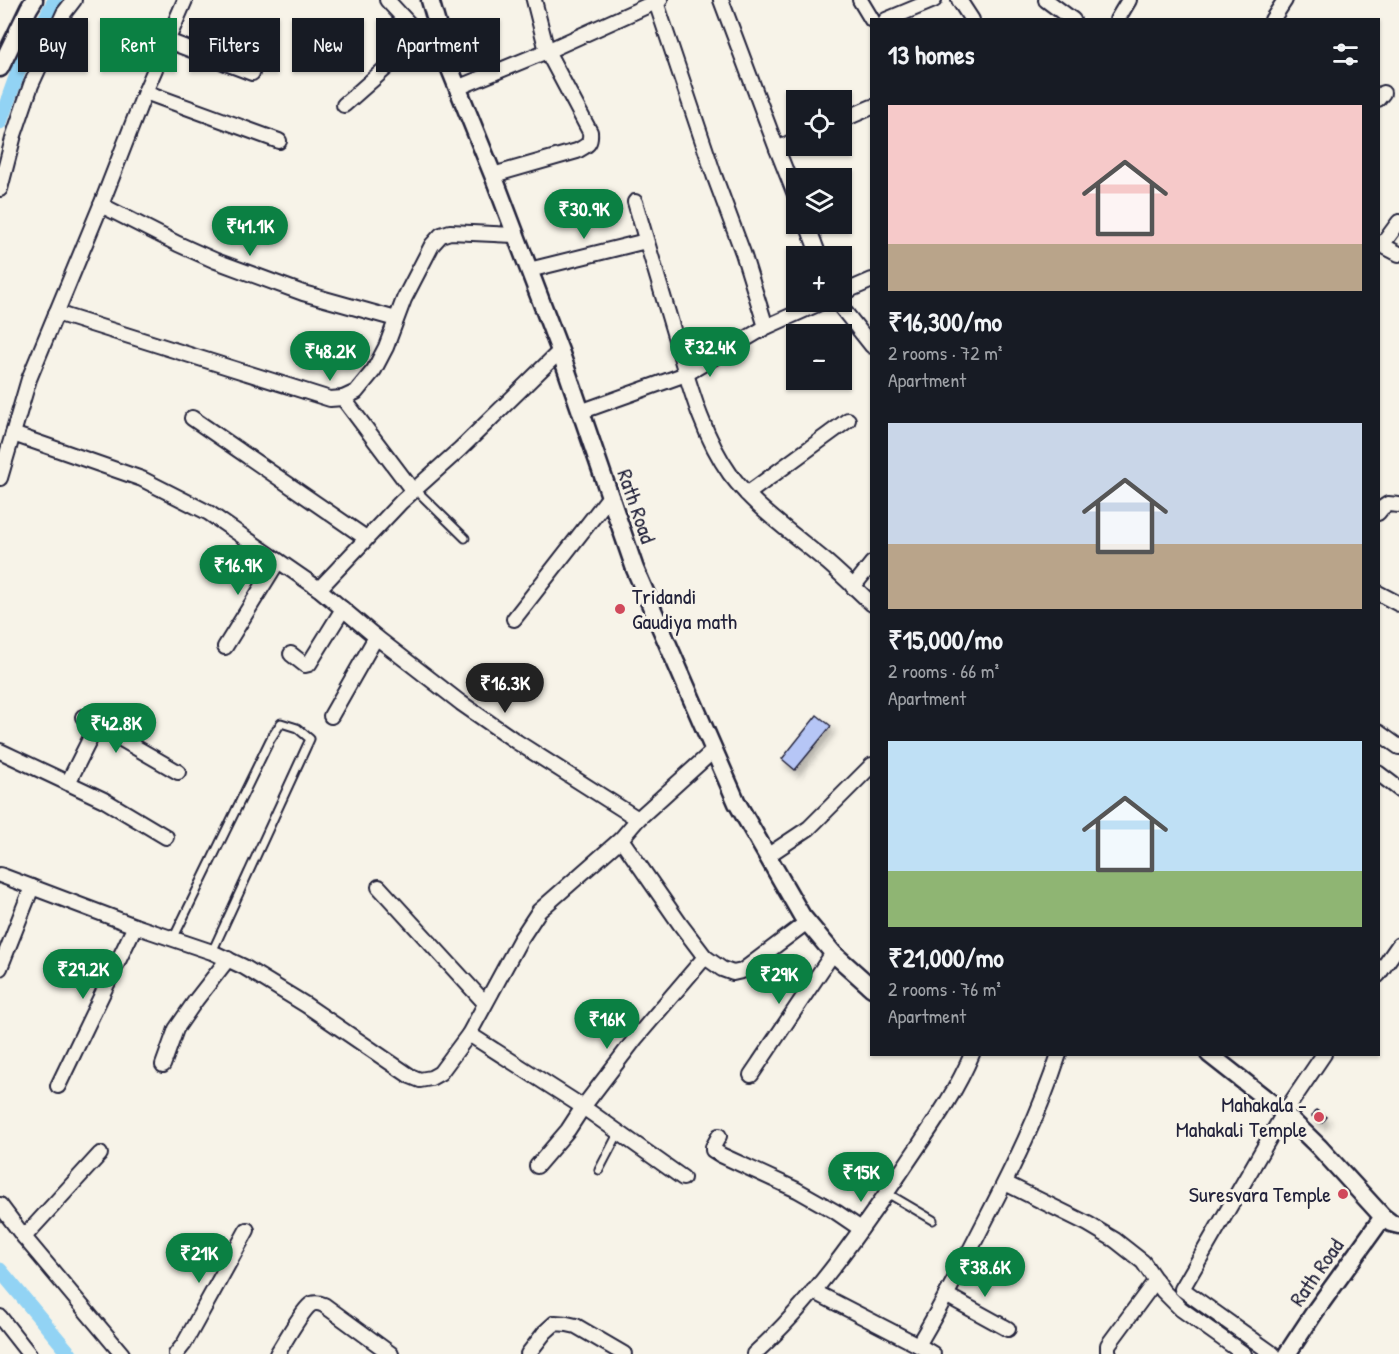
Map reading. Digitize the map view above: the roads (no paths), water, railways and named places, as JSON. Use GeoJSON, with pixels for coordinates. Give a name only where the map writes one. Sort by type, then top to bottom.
{"type":"FeatureCollection","features":[{"type":"Feature","properties":{"kind":"street"},"geometry":{"type":"LineString","coordinates":[[0,68],[34,0]]}},
{"type":"Feature","properties":{"kind":"street"},"geometry":{"type":"LineString","coordinates":[[0,189],[14,135],[31,85],[64,14],[74,0]]}},
{"type":"Feature","properties":{"kind":"street"},"geometry":{"type":"LineString","coordinates":[[177,19],[185,0]]}},
{"type":"Feature","properties":{"kind":"street"},"geometry":{"type":"LineString","coordinates":[[387,0],[404,18]]}},
{"type":"Feature","properties":{"kind":"street","name":"Rath Road"},"geometry":{"type":"LineString","coordinates":[[430,0],[435,18]]}},
{"type":"Feature","properties":{"kind":"street"},"geometry":{"type":"LineString","coordinates":[[493,174],[577,151],[588,145],[591,139],[590,132],[547,51],[534,0]]}},
{"type":"Feature","properties":{"kind":"street"},"geometry":{"type":"LineString","coordinates":[[721,0],[786,172]]}},
{"type":"Feature","properties":{"kind":"street"},"geometry":{"type":"LineString","coordinates":[[860,0],[871,18]]}},
{"type":"Feature","properties":{"kind":"street"},"geometry":{"type":"LineString","coordinates":[[891,18],[934,0]]}},
{"type":"Feature","properties":{"kind":"street"},"geometry":{"type":"LineString","coordinates":[[959,0],[971,18]]}},
{"type":"Feature","properties":{"kind":"street"},"geometry":{"type":"LineString","coordinates":[[1046,0],[1070,18]]}},
{"type":"Feature","properties":{"kind":"street"},"geometry":{"type":"LineString","coordinates":[[1118,18],[1129,0]]}},
{"type":"Feature","properties":{"kind":"street"},"geometry":{"type":"LineString","coordinates":[[1273,18],[1286,0]]}},
{"type":"Feature","properties":{"kind":"street"},"geometry":{"type":"LineString","coordinates":[[457,88],[547,51],[636,4],[658,1],[766,327]]}},
{"type":"Feature","properties":{"kind":"street"},"geometry":{"type":"LineString","coordinates":[[177,44],[252,73]]}},
{"type":"Feature","properties":{"kind":"street"},"geometry":{"type":"LineString","coordinates":[[0,478],[29,378],[154,72]]}},
{"type":"Feature","properties":{"kind":"street"},"geometry":{"type":"LineString","coordinates":[[344,105],[382,72]]}},
{"type":"Feature","properties":{"kind":"street","name":"Rath Road"},"geometry":{"type":"LineString","coordinates":[[451,72],[493,174],[560,351],[635,569],[737,803],[802,916],[833,953],[870,986]]}},
{"type":"Feature","properties":{"kind":"street"},"geometry":{"type":"LineString","coordinates":[[145,92],[279,141]]}},
{"type":"Feature","properties":{"kind":"street"},"geometry":{"type":"LineString","coordinates":[[852,116],[870,108]]}},
{"type":"Feature","properties":{"kind":"street"},"geometry":{"type":"LineString","coordinates":[[777,149],[786,145]]}},
{"type":"Feature","properties":{"kind":"street"},"geometry":{"type":"LineString","coordinates":[[635,202],[686,374],[717,452],[730,474],[747,494],[830,564],[870,602]]}},
{"type":"Feature","properties":{"kind":"street"},"geometry":{"type":"LineString","coordinates":[[100,205],[178,244],[238,269],[303,293],[396,319]]}},
{"type":"Feature","properties":{"kind":"street"},"geometry":{"type":"LineString","coordinates":[[1399,222],[1380,244],[1399,254]]}},
{"type":"Feature","properties":{"kind":"street"},"geometry":{"type":"LineString","coordinates":[[56,313],[330,399],[344,398],[356,392],[374,370],[386,347],[404,299],[432,245],[441,236],[450,232],[515,235]]}},
{"type":"Feature","properties":{"kind":"street"},"geometry":{"type":"LineString","coordinates":[[529,270],[646,241]]}},
{"type":"Feature","properties":{"kind":"street"},"geometry":{"type":"LineString","coordinates":[[852,289],[870,281]]}},
{"type":"Feature","properties":{"kind":"street"},"geometry":{"type":"LineString","coordinates":[[580,412],[686,374],[766,327],[800,312]]}},
{"type":"Feature","properties":{"kind":"street"},"geometry":{"type":"LineString","coordinates":[[845,312],[870,343]]}},
{"type":"Feature","properties":{"kind":"street"},"geometry":{"type":"LineString","coordinates":[[320,589],[414,490],[460,449],[560,351]]}},
{"type":"Feature","properties":{"kind":"street"},"geometry":{"type":"LineString","coordinates":[[344,398],[414,490]]}},
{"type":"Feature","properties":{"kind":"street"},"geometry":{"type":"LineString","coordinates":[[192,418],[366,538]]}},
{"type":"Feature","properties":{"kind":"street"},"geometry":{"type":"LineString","coordinates":[[747,494],[848,420]]}},
{"type":"Feature","properties":{"kind":"street"},"geometry":{"type":"LineString","coordinates":[[13,434],[142,479],[209,513],[320,589],[376,638],[470,710],[638,819]]}},
{"type":"Feature","properties":{"kind":"street"},"geometry":{"type":"LineString","coordinates":[[514,619],[610,496]]}},
{"type":"Feature","properties":{"kind":"street"},"geometry":{"type":"LineString","coordinates":[[1380,510],[1388,504],[1399,504]]}},
{"type":"Feature","properties":{"kind":"street"},"geometry":{"type":"LineString","coordinates":[[225,647],[278,561]]}},
{"type":"Feature","properties":{"kind":"street"},"geometry":{"type":"LineString","coordinates":[[853,587],[870,566]]}},
{"type":"Feature","properties":{"kind":"street"},"geometry":{"type":"LineString","coordinates":[[1380,594],[1399,604]]}},
{"type":"Feature","properties":{"kind":"street"},"geometry":{"type":"LineString","coordinates":[[291,654],[305,665],[309,664],[343,609]]}},
{"type":"Feature","properties":{"kind":"street"},"geometry":{"type":"LineString","coordinates":[[331,716],[376,638]]}},
{"type":"Feature","properties":{"kind":"street"},"geometry":{"type":"LineString","coordinates":[[83,717],[178,772]]}},
{"type":"Feature","properties":{"kind":"street"},"geometry":{"type":"LineString","coordinates":[[68,783],[98,725]]}},
{"type":"Feature","properties":{"kind":"street"},"geometry":{"type":"LineString","coordinates":[[1380,733],[1399,747]]}},
{"type":"Feature","properties":{"kind":"street"},"geometry":{"type":"LineString","coordinates":[[0,875],[228,959],[306,1005],[410,1076],[420,1080],[440,1073],[469,1034],[520,940],[539,911],[621,839],[638,819],[714,750]]}},
{"type":"Feature","properties":{"kind":"street"},"geometry":{"type":"LineString","coordinates":[[0,751],[104,800],[166,837]]}},
{"type":"Feature","properties":{"kind":"street"},"geometry":{"type":"LineString","coordinates":[[767,856],[809,828],[870,767]]}},
{"type":"Feature","properties":{"kind":"street"},"geometry":{"type":"LineString","coordinates":[[1380,775],[1399,789]]}},
{"type":"Feature","properties":{"kind":"street"},"geometry":{"type":"LineString","coordinates":[[621,839],[705,957],[722,969],[733,973],[742,971],[807,922]]}},
{"type":"Feature","properties":{"kind":"street"},"geometry":{"type":"LineString","coordinates":[[379,886],[485,1004]]}},
{"type":"Feature","properties":{"kind":"street"},"geometry":{"type":"LineString","coordinates":[[0,968],[32,887]]}},
{"type":"Feature","properties":{"kind":"street"},"geometry":{"type":"LineString","coordinates":[[58,1086],[135,926]]}},
{"type":"Feature","properties":{"kind":"street"},"geometry":{"type":"LineString","coordinates":[[1380,972],[1399,945]]}},
{"type":"Feature","properties":{"kind":"street"},"geometry":{"type":"LineString","coordinates":[[751,1075],[833,953]]}},
{"type":"Feature","properties":{"kind":"street"},"geometry":{"type":"LineString","coordinates":[[537,1166],[568,1130],[635,1039],[705,957]]}},
{"type":"Feature","properties":{"kind":"street"},"geometry":{"type":"LineString","coordinates":[[163,1065],[176,1029],[228,959]]}},
{"type":"Feature","properties":{"kind":"street"},"geometry":{"type":"LineString","coordinates":[[469,1034],[583,1107],[683,1178]]}},
{"type":"Feature","properties":{"kind":"street"},"geometry":{"type":"LineString","coordinates":[[754,1354],[772,1338],[813,1291],[861,1229],[940,1113],[971,1056]]}},
{"type":"Feature","properties":{"kind":"street"},"geometry":{"type":"LineString","coordinates":[[918,1345],[1005,1184],[1058,1056]]}},
{"type":"Feature","properties":{"kind":"street"},"geometry":{"type":"LineString","coordinates":[[1212,1056],[1284,1113],[1319,1147],[1383,1217],[1391,1224],[1399,1225]]}},
{"type":"Feature","properties":{"kind":"street"},"geometry":{"type":"LineString","coordinates":[[1273,1354],[1182,1289],[1284,1113],[1323,1056]]}},
{"type":"Feature","properties":{"kind":"street"},"geometry":{"type":"LineString","coordinates":[[719,1136],[712,1147],[713,1150],[797,1190],[861,1229]]}},
{"type":"Feature","properties":{"kind":"street"},"geometry":{"type":"LineString","coordinates":[[24,1237],[100,1155]]}},
{"type":"Feature","properties":{"kind":"street"},"geometry":{"type":"LineString","coordinates":[[1005,1184],[1088,1224],[1115,1240],[1143,1262],[1163,1292],[1181,1309],[1244,1354]]}},
{"type":"Feature","properties":{"kind":"street"},"geometry":{"type":"LineString","coordinates":[[0,1205],[122,1354]]}},
{"type":"Feature","properties":{"kind":"street","name":"Rath Road"},"geometry":{"type":"LineString","coordinates":[[1287,1354],[1383,1217]]}},
{"type":"Feature","properties":{"kind":"street"},"geometry":{"type":"LineString","coordinates":[[185,1351],[247,1230]]}},
{"type":"Feature","properties":{"kind":"street"},"geometry":{"type":"LineString","coordinates":[[1109,1354],[1108,1344],[1156,1280]]}},
{"type":"Feature","properties":{"kind":"street"},"geometry":{"type":"LineString","coordinates":[[813,1291],[933,1354]]}},
{"type":"Feature","properties":{"kind":"street"},"geometry":{"type":"LineString","coordinates":[[946,1295],[1008,1329]]}},
{"type":"Feature","properties":{"kind":"street"},"geometry":{"type":"LineString","coordinates":[[277,1354],[302,1314],[311,1304],[318,1303],[391,1354]]}},
{"type":"Feature","properties":{"kind":"street"},"geometry":{"type":"LineString","coordinates":[[0,1317],[29,1354]]}},
{"type":"Feature","properties":{"kind":"street"},"geometry":{"type":"LineString","coordinates":[[528,1354],[555,1323],[576,1326],[624,1354]]}},
{"type":"Feature","properties":{"kind":"lane"},"geometry":{"type":"LineString","coordinates":[[414,490],[465,538]]}},
{"type":"Feature","properties":{"kind":"lane"},"geometry":{"type":"LineString","coordinates":[[173,939],[280,723],[297,728],[310,739],[212,952]]}},
{"type":"Feature","properties":{"kind":"lane"},"geometry":{"type":"LineString","coordinates":[[599,1170],[619,1132]]}},
{"type":"Feature","properties":{"kind":"lane"},"geometry":{"type":"LineString","coordinates":[[887,1193],[933,1220]]}},
{"type":"Feature","properties":{"kind":"waterway"},"geometry":{"type":"LineString","coordinates":[[0,122],[19,69],[55,0]]}},
{"type":"Feature","properties":{"kind":"waterway"},"geometry":{"type":"LineString","coordinates":[[0,1270],[70,1354]]}},
{"type":"Feature","properties":{"kind":"place","name":"Tridandi Gaudiya math"},"geometry":{"type":"Point","coordinates":[620,609]}},
{"type":"Feature","properties":{"kind":"place","name":"Mahakala - Mahakali Temple"},"geometry":{"type":"Point","coordinates":[1319,1117]}},
{"type":"Feature","properties":{"kind":"place","name":"Suresvara Temple"},"geometry":{"type":"Point","coordinates":[1343,1194]}}]}
